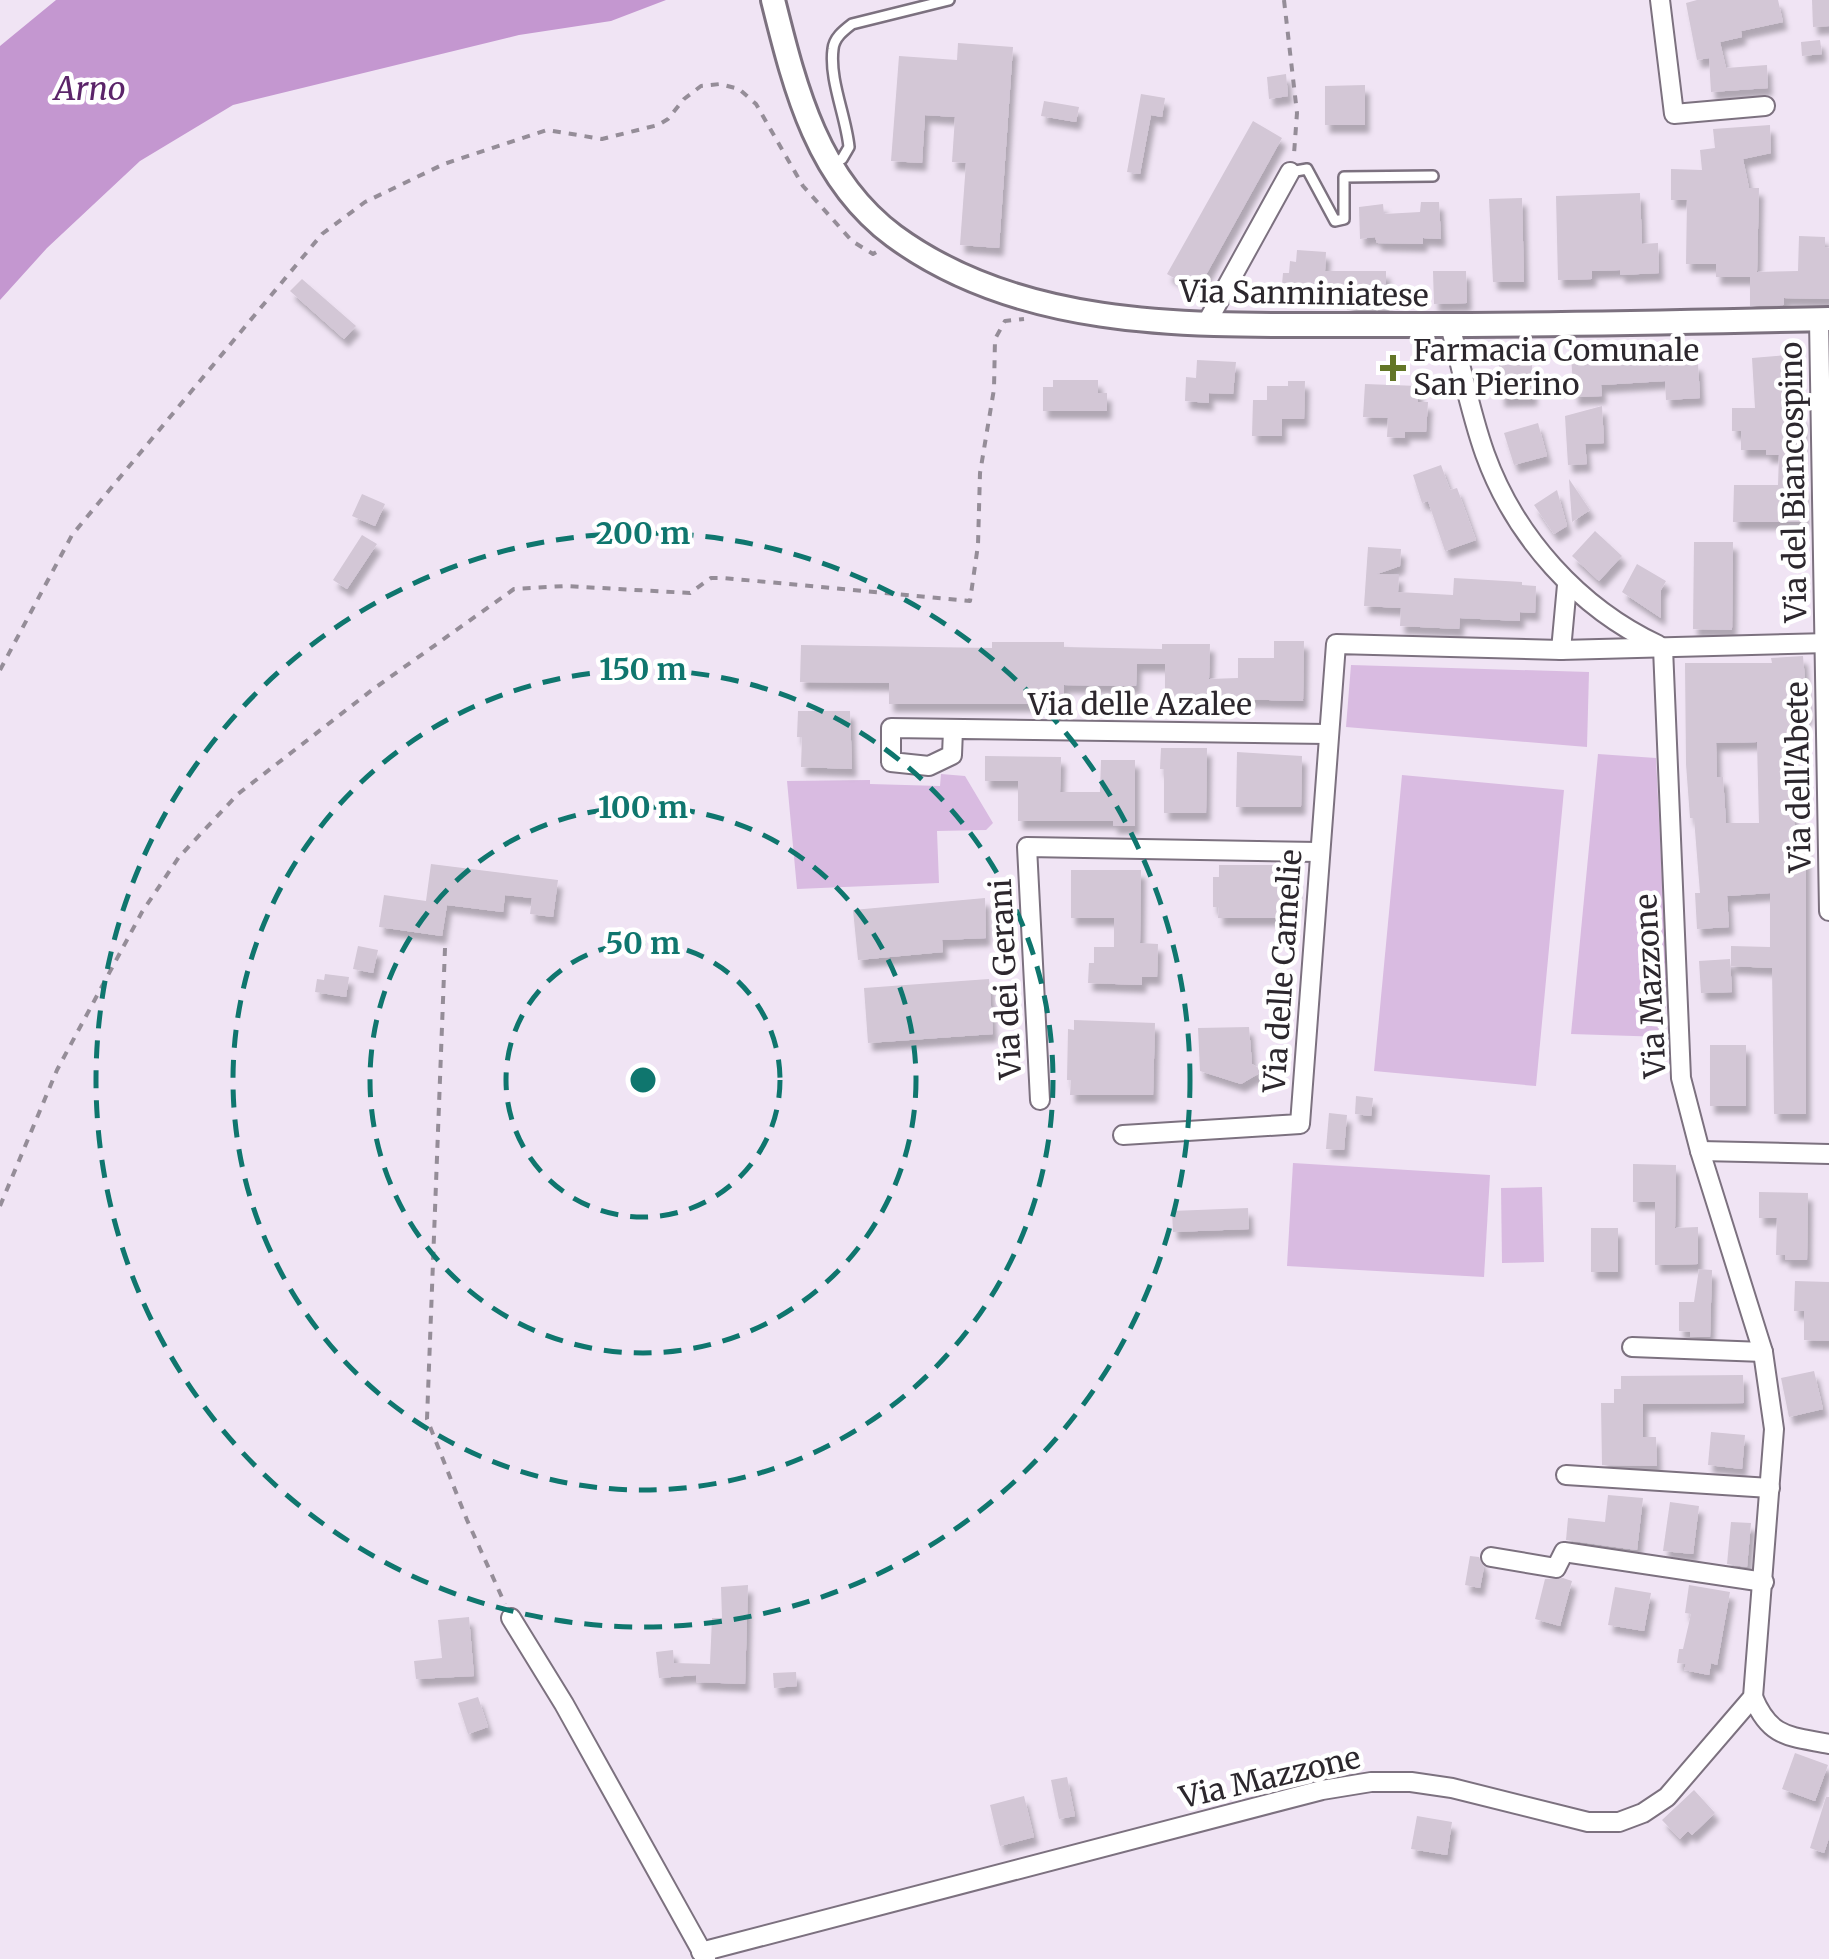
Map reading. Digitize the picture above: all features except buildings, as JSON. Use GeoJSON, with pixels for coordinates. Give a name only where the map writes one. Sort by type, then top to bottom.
{"type":"FeatureCollection","features":[{"type":"Feature","properties":{"kind":"street","name":"Via Sanminiatese"},"geometry":{"type":"LineString","coordinates":[[773,0],[805,113],[827,163],[863,208],[894,236],[952,270],[1037,302],[1120,317],[1206,324],[1450,326],[1824,320]]}},
{"type":"Feature","properties":{"kind":"street"},"geometry":{"type":"LineString","coordinates":[[1660,0],[1674,114],[1766,106]]}},
{"type":"Feature","properties":{"kind":"street"},"geometry":{"type":"LineString","coordinates":[[1206,324],[1290,172]]}},
{"type":"Feature","properties":{"kind":"street","name":"Via del Biancospino"},"geometry":{"type":"LineString","coordinates":[[1824,320],[1827,643]]}},
{"type":"Feature","properties":{"kind":"street"},"geometry":{"type":"LineString","coordinates":[[1450,326],[1486,456],[1507,499],[1567,585],[1628,632],[1663,648]]}},
{"type":"Feature","properties":{"kind":"street"},"geometry":{"type":"LineString","coordinates":[[1567,585],[1562,650],[1827,643]]}},
{"type":"Feature","properties":{"kind":"street","name":"Via dell'Abete"},"geometry":{"type":"LineString","coordinates":[[1827,643],[1829,912]]}},
{"type":"Feature","properties":{"kind":"street","name":"Via delle Camelie"},"geometry":{"type":"LineString","coordinates":[[1122,1135],[1300,1124],[1336,644],[1562,650]]}},
{"type":"Feature","properties":{"kind":"street","name":"Via Mazzone"},"geometry":{"type":"LineString","coordinates":[[704,1955],[1284,1800],[1371,1782],[1452,1788],[1588,1822],[1619,1822],[1642,1814],[1667,1796],[1753,1697],[1774,1429],[1762,1352],[1681,1078],[1663,648]]}},
{"type":"Feature","properties":{"kind":"street","name":"Via delle Azalee"},"geometry":{"type":"LineString","coordinates":[[953,730],[1327,734]]}},
{"type":"Feature","properties":{"kind":"street","name":"Via dei Gerani"},"geometry":{"type":"LineString","coordinates":[[1040,1100],[1028,846],[1318,852]]}},
{"type":"Feature","properties":{"kind":"street"},"geometry":{"type":"LineString","coordinates":[[1700,1151],[1829,1154]]}},
{"type":"Feature","properties":{"kind":"street"},"geometry":{"type":"LineString","coordinates":[[1632,1347],[1762,1352]]}},
{"type":"Feature","properties":{"kind":"street"},"geometry":{"type":"LineString","coordinates":[[1566,1475],[1770,1488]]}},
{"type":"Feature","properties":{"kind":"street"},"geometry":{"type":"LineString","coordinates":[[1491,1557],[1556,1568],[1564,1552],[1764,1582]]}},
{"type":"Feature","properties":{"kind":"street"},"geometry":{"type":"LineString","coordinates":[[511,1618],[564,1704],[704,1955]]}},
{"type":"Feature","properties":{"kind":"street"},"geometry":{"type":"LineString","coordinates":[[1753,1697],[1772,1730],[1829,1744]]}},
{"type":"Feature","properties":{"kind":"lane"},"geometry":{"type":"LineString","coordinates":[[827,163],[842,159],[849,147],[834,68],[833,47],[840,34],[852,24],[949,0]]}},
{"type":"Feature","properties":{"kind":"lane"},"geometry":{"type":"LineString","coordinates":[[1290,172],[1307,169],[1335,221],[1344,219],[1344,177],[1433,176]]}},
{"type":"Feature","properties":{"kind":"path"},"geometry":{"type":"LineString","coordinates":[[1284,0],[1297,112],[1297,142],[1290,172]]}},
{"type":"Feature","properties":{"kind":"path"},"geometry":{"type":"LineString","coordinates":[[0,670],[72,535],[322,234],[364,202],[444,164],[546,130],[602,139],[658,125],[701,86],[720,84],[739,89],[756,104],[803,186],[852,241],[873,254],[894,236]]}},
{"type":"Feature","properties":{"kind":"path"},"geometry":{"type":"LineString","coordinates":[[0,1206],[57,1070],[142,912],[180,856],[238,794],[372,690],[514,589],[565,586],[690,593],[711,578],[724,578],[970,601],[978,545],[980,472],[994,389],[995,339],[1005,322],[1032,318],[1037,302]]}},
{"type":"Feature","properties":{"kind":"path"},"geometry":{"type":"LineString","coordinates":[[444,948],[427,1419],[511,1618]]}},
{"type":"Feature","properties":{"kind":"shaded area"},"geometry":{"type":"Polygon","coordinates":[[[1351,665],[1589,672],[1587,747],[1346,727],[1351,665]]]}},
{"type":"Feature","properties":{"kind":"shaded area"},"geometry":{"type":"Polygon","coordinates":[[[1598,754],[1656,758],[1667,981],[1665,1037],[1571,1034],[1598,754]]]}},
{"type":"Feature","properties":{"kind":"shaded area"},"geometry":{"type":"Polygon","coordinates":[[[941,774],[965,776],[993,823],[986,830],[937,831],[939,883],[797,889],[787,781],[870,780],[870,784],[940,786],[941,774]]]}},
{"type":"Feature","properties":{"kind":"shaded area"},"geometry":{"type":"Polygon","coordinates":[[[1402,775],[1564,790],[1536,1086],[1374,1071],[1402,775]]]}},
{"type":"Feature","properties":{"kind":"shaded area"},"geometry":{"type":"Polygon","coordinates":[[[1293,1163],[1490,1175],[1484,1277],[1287,1266],[1293,1163]]]}},
{"type":"Feature","properties":{"kind":"shaded area"},"geometry":{"type":"Polygon","coordinates":[[[1542,1187],[1544,1262],[1502,1263],[1501,1188],[1542,1187]]]}},
{"type":"Feature","properties":{"kind":"water","name":"Arno"},"geometry":{"type":"Polygon","coordinates":[[[56,0],[666,0],[611,21],[519,35],[233,105],[140,161],[47,248],[0,300],[0,46],[56,0]]]}},
{"type":"Feature","properties":{"kind":"place","name":"Farmacia Comunale San Pierino"},"geometry":{"type":"Point","coordinates":[1393,368]}}]}
